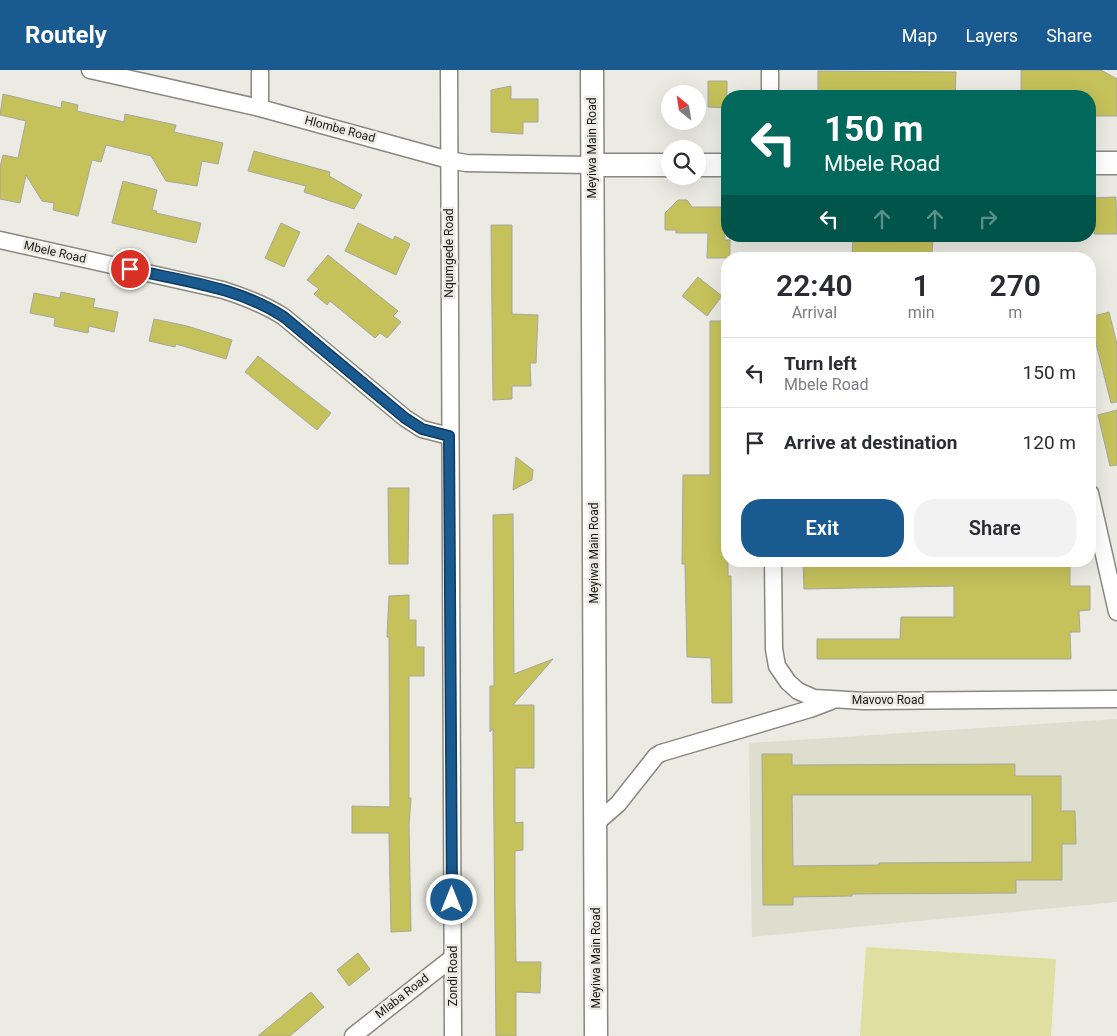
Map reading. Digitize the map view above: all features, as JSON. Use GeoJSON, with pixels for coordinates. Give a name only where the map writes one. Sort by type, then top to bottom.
{"type":"FeatureCollection","features":[{"type":"Feature","properties":{"kind":"street","name":"Hlombe Road"},"geometry":{"type":"LineString","coordinates":[[90,70],[260,108],[448,160],[466,163],[592,165]]}},
{"type":"Feature","properties":{"kind":"street"},"geometry":{"type":"LineString","coordinates":[[260,70],[260,108]]}},
{"type":"Feature","properties":{"kind":"street","name":"Nqumgede Road"},"geometry":{"type":"LineString","coordinates":[[449,70],[449,436]]}},
{"type":"Feature","properties":{"kind":"street","name":"Meyiwa Main Road"},"geometry":{"type":"LineString","coordinates":[[592,70],[596,1036]]}},
{"type":"Feature","properties":{"kind":"street"},"geometry":{"type":"LineString","coordinates":[[770,70],[770,90]]}},
{"type":"Feature","properties":{"kind":"street"},"geometry":{"type":"LineString","coordinates":[[1096,163],[1117,163]]}},
{"type":"Feature","properties":{"kind":"street"},"geometry":{"type":"LineString","coordinates":[[592,165],[661,165]]}},
{"type":"Feature","properties":{"kind":"street"},"geometry":{"type":"LineString","coordinates":[[706,165],[721,165]]}},
{"type":"Feature","properties":{"kind":"street","name":"Mbele Road"},"geometry":{"type":"LineString","coordinates":[[0,240],[248,297],[284,317],[405,418],[422,429],[449,436]]}},
{"type":"Feature","properties":{"kind":"street","name":"Zondi Road"},"geometry":{"type":"LineString","coordinates":[[449,436],[453,1036]]}},
{"type":"Feature","properties":{"kind":"street"},"geometry":{"type":"LineString","coordinates":[[1096,532],[1117,612]]}},
{"type":"Feature","properties":{"kind":"street","name":"Mavovo Road"},"geometry":{"type":"LineString","coordinates":[[773,567],[774,649],[777,666],[788,682],[798,691],[814,698],[1117,699]]}},
{"type":"Feature","properties":{"kind":"street"},"geometry":{"type":"LineString","coordinates":[[595,824],[618,804],[656,756],[810,709],[835,699]]}},
{"type":"Feature","properties":{"kind":"street","name":"Mlaba Road"},"geometry":{"type":"LineString","coordinates":[[353,1036],[452,958]]}},
{"type":"Feature","properties":{"kind":"shaded area"},"geometry":{"type":"Polygon","coordinates":[[[1117,719],[1117,902],[752,937],[749,743],[1117,719]]]}},
{"type":"Feature","properties":{"kind":"shaded area"},"geometry":{"type":"Polygon","coordinates":[[[866,947],[1056,959],[1051,1036],[860,1036],[866,947]]]}},
{"type":"Feature","properties":{"kind":"building"},"geometry":{"type":"Polygon","coordinates":[[[1021,70],[1101,70],[1117,79],[1117,116],[1096,116],[1096,90],[1021,90],[1021,70]]]}},
{"type":"Feature","properties":{"kind":"building"},"geometry":{"type":"Polygon","coordinates":[[[818,71],[956,72],[955,90],[818,90],[818,71]]]}},
{"type":"Feature","properties":{"kind":"building"},"geometry":{"type":"Polygon","coordinates":[[[708,81],[727,81],[727,90],[721,90],[721,108],[708,107],[708,81]]]}},
{"type":"Feature","properties":{"kind":"building"},"geometry":{"type":"Polygon","coordinates":[[[511,86],[511,99],[538,99],[538,122],[523,122],[523,134],[491,132],[491,90],[511,86]]]}},
{"type":"Feature","properties":{"kind":"building"},"geometry":{"type":"Polygon","coordinates":[[[3,94],[61,108],[62,101],[78,105],[77,111],[124,122],[125,114],[176,125],[174,132],[223,143],[218,164],[202,161],[197,186],[166,181],[151,156],[106,145],[101,162],[92,160],[78,216],[53,210],[54,203],[42,201],[26,175],[20,203],[0,199],[0,167],[3,155],[18,158],[26,121],[0,115],[3,94]]]}},
{"type":"Feature","properties":{"kind":"building"},"geometry":{"type":"Polygon","coordinates":[[[254,151],[330,172],[329,176],[362,195],[354,209],[304,192],[306,186],[248,171],[254,151]]]}},
{"type":"Feature","properties":{"kind":"building"},"geometry":{"type":"Polygon","coordinates":[[[123,181],[157,190],[152,210],[157,211],[156,213],[201,223],[196,243],[112,223],[123,181]]]}},
{"type":"Feature","properties":{"kind":"building"},"geometry":{"type":"Polygon","coordinates":[[[1116,197],[1117,234],[1096,234],[1096,198],[1116,197]]]}},
{"type":"Feature","properties":{"kind":"building"},"geometry":{"type":"Polygon","coordinates":[[[678,200],[687,200],[692,207],[721,207],[721,242],[730,242],[730,252],[721,252],[721,258],[707,258],[708,233],[676,233],[676,230],[665,230],[665,213],[678,200]]]}},
{"type":"Feature","properties":{"kind":"building"},"geometry":{"type":"Polygon","coordinates":[[[281,223],[300,232],[284,267],[265,258],[281,223]]]}},
{"type":"Feature","properties":{"kind":"building"},"geometry":{"type":"Polygon","coordinates":[[[358,223],[393,240],[395,236],[410,244],[396,275],[345,251],[358,223]]]}},
{"type":"Feature","properties":{"kind":"building"},"geometry":{"type":"Polygon","coordinates":[[[491,225],[512,225],[512,314],[538,315],[536,363],[530,363],[531,386],[512,386],[512,399],[493,400],[491,225]]]}},
{"type":"Feature","properties":{"kind":"building"},"geometry":{"type":"Polygon","coordinates":[[[853,242],[933,242],[932,252],[852,252],[853,242]]]}},
{"type":"Feature","properties":{"kind":"building"},"geometry":{"type":"Polygon","coordinates":[[[328,255],[398,311],[393,316],[401,322],[387,338],[380,333],[375,338],[330,301],[327,305],[314,294],[319,289],[307,280],[328,255]]]}},
{"type":"Feature","properties":{"kind":"building"},"geometry":{"type":"Polygon","coordinates":[[[698,277],[721,295],[721,297],[707,316],[682,296],[698,277]]]}},
{"type":"Feature","properties":{"kind":"building"},"geometry":{"type":"Polygon","coordinates":[[[61,292],[95,299],[93,307],[118,312],[114,332],[89,326],[88,333],[54,326],[55,318],[30,313],[34,293],[60,298],[61,292]]]}},
{"type":"Feature","properties":{"kind":"building"},"geometry":{"type":"Polygon","coordinates":[[[1109,312],[1117,344],[1117,402],[1111,403],[1096,344],[1096,315],[1109,312]]]}},
{"type":"Feature","properties":{"kind":"building"},"geometry":{"type":"Polygon","coordinates":[[[154,319],[187,326],[232,340],[226,359],[176,344],[175,347],[149,341],[154,319]]]}},
{"type":"Feature","properties":{"kind":"building"},"geometry":{"type":"Polygon","coordinates":[[[710,321],[721,321],[721,567],[728,567],[728,576],[731,576],[732,703],[712,703],[711,658],[687,657],[685,564],[682,564],[683,475],[710,475],[710,321]]]}},
{"type":"Feature","properties":{"kind":"building"},"geometry":{"type":"Polygon","coordinates":[[[258,356],[331,413],[317,430],[245,372],[258,356]]]}},
{"type":"Feature","properties":{"kind":"building"},"geometry":{"type":"Polygon","coordinates":[[[1117,410],[1117,465],[1110,466],[1098,415],[1117,410]]]}},
{"type":"Feature","properties":{"kind":"building"},"geometry":{"type":"Polygon","coordinates":[[[516,457],[533,470],[532,480],[513,490],[516,457]]]}},
{"type":"Feature","properties":{"kind":"building"},"geometry":{"type":"Polygon","coordinates":[[[388,488],[409,488],[408,564],[389,564],[388,488]]]}},
{"type":"Feature","properties":{"kind":"building"},"geometry":{"type":"Polygon","coordinates":[[[513,514],[514,674],[553,659],[513,705],[534,705],[534,768],[515,768],[515,823],[523,822],[523,850],[515,851],[516,962],[541,962],[540,993],[516,992],[516,1036],[496,1036],[493,728],[490,732],[490,686],[494,686],[493,515],[513,514]]]}},
{"type":"Feature","properties":{"kind":"building"},"geometry":{"type":"Polygon","coordinates":[[[803,567],[1070,567],[1070,586],[1090,586],[1090,610],[1079,611],[1080,632],[1070,632],[1071,659],[817,659],[817,639],[900,639],[901,617],[954,617],[954,586],[804,589],[803,567]]]}},
{"type":"Feature","properties":{"kind":"building"},"geometry":{"type":"Polygon","coordinates":[[[409,595],[409,620],[416,620],[416,647],[424,647],[424,676],[409,676],[411,931],[391,932],[389,833],[352,833],[352,806],[390,807],[389,637],[387,637],[389,596],[409,595]]]}},
{"type":"Feature","properties":{"kind":"building"},"geometry":{"type":"Polygon","coordinates":[[[762,754],[792,754],[792,765],[1015,764],[1015,776],[1061,776],[1061,811],[1075,811],[1076,844],[1062,844],[1062,880],[1016,880],[1016,893],[852,894],[852,896],[793,897],[793,905],[763,905],[762,754]],[[792,795],[793,866],[879,865],[879,863],[1032,862],[1032,795],[792,795]]]}},
{"type":"Feature","properties":{"kind":"building"},"geometry":{"type":"Polygon","coordinates":[[[358,953],[370,969],[349,986],[337,970],[358,953]]]}},
{"type":"Feature","properties":{"kind":"building"},"geometry":{"type":"Polygon","coordinates":[[[311,992],[324,1007],[290,1036],[258,1036],[311,992]]]}},
{"type":"Feature","properties":{"kind":"route"},"geometry":{"type":"LineString","coordinates":[[130,269],[223,290],[248,297],[267,306],[284,317],[405,418],[422,429],[449,436],[452,900]]}}]}
